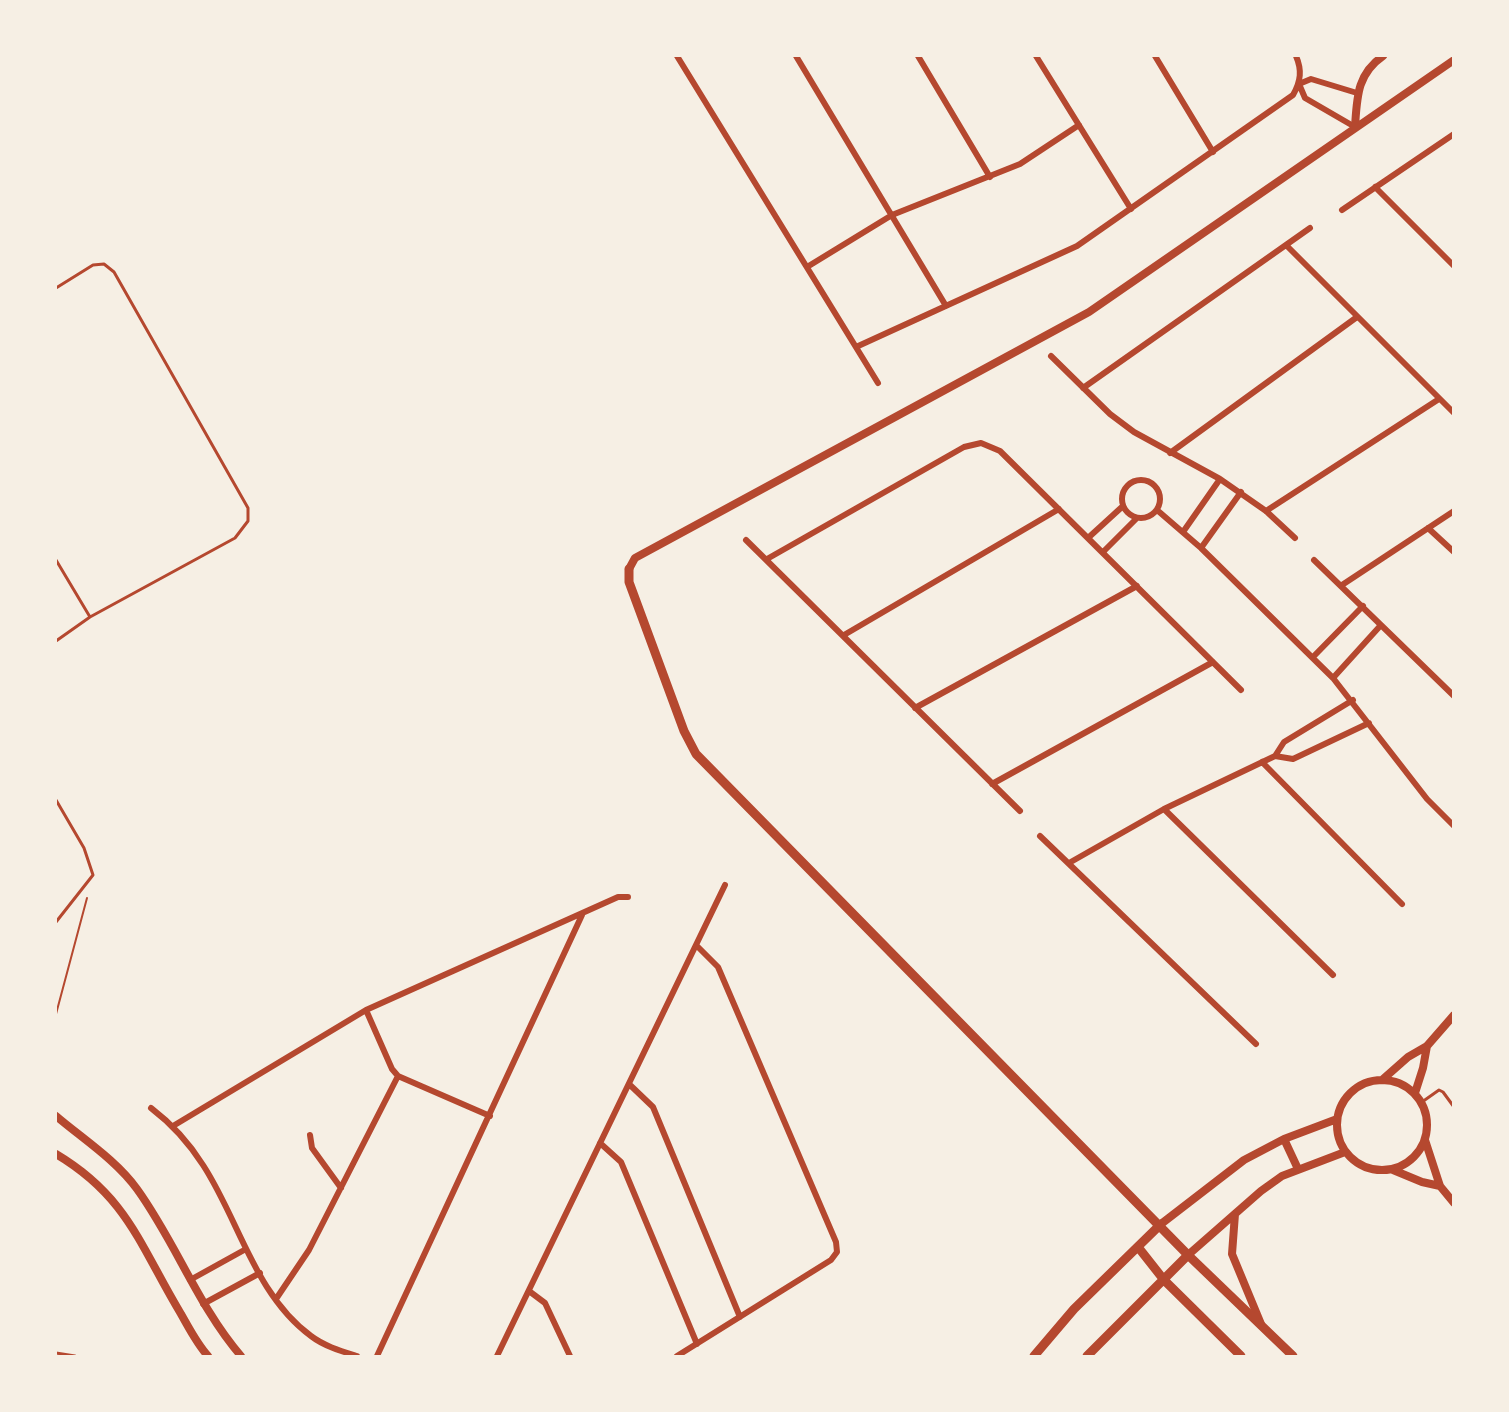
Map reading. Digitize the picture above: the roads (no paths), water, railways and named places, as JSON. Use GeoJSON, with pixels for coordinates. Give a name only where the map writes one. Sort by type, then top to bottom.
{"type":"FeatureCollection","features":[{"type":"Feature","properties":{"kind":"main road"},"geometry":{"type":"LineString","coordinates":[[629,569],[629,582],[684,731],[696,754],[1161,1224],[1188,1255],[1293,1356]]}},
{"type":"Feature","properties":{"kind":"main road"},"geometry":{"type":"LineString","coordinates":[[1034,1356],[1074,1309],[1161,1224]]}},
{"type":"Feature","properties":{"kind":"main road"},"geometry":{"type":"LineString","coordinates":[[1138,1247],[1164,1280],[1240,1356]]}},
{"type":"Feature","properties":{"kind":"main road"},"geometry":{"type":"LineString","coordinates":[[1087,1356],[1188,1255]]}},
{"type":"Feature","properties":{"kind":"street"},"geometry":{"type":"LineString","coordinates":[[677,56],[878,383]]}},
{"type":"Feature","properties":{"kind":"street"},"geometry":{"type":"LineString","coordinates":[[796,56],[946,306]]}},
{"type":"Feature","properties":{"kind":"street"},"geometry":{"type":"LineString","coordinates":[[918,56],[990,177]]}},
{"type":"Feature","properties":{"kind":"street"},"geometry":{"type":"LineString","coordinates":[[1036,56],[1131,209]]}},
{"type":"Feature","properties":{"kind":"street"},"geometry":{"type":"LineString","coordinates":[[1155,56],[1213,152]]}},
{"type":"Feature","properties":{"kind":"street"},"geometry":{"type":"LineString","coordinates":[[856,347],[1077,246],[1293,95],[1299,84],[1300,69],[1296,56]]}},
{"type":"Feature","properties":{"kind":"street"},"geometry":{"type":"LineString","coordinates":[[1355,127],[1357,93],[1361,79],[1370,64],[1383,56]]}},
{"type":"Feature","properties":{"kind":"street"},"geometry":{"type":"LineString","coordinates":[[629,569],[635,558],[1089,312],[1454,60]]}},
{"type":"Feature","properties":{"kind":"street"},"geometry":{"type":"LineString","coordinates":[[1299,84],[1311,79],[1357,93]]}},
{"type":"Feature","properties":{"kind":"street"},"geometry":{"type":"LineString","coordinates":[[1299,84],[1305,98],[1355,127]]}},
{"type":"Feature","properties":{"kind":"street"},"geometry":{"type":"LineString","coordinates":[[807,267],[892,215],[1020,164],[1079,125]]}},
{"type":"Feature","properties":{"kind":"street"},"geometry":{"type":"LineString","coordinates":[[1342,210],[1454,134]]}},
{"type":"Feature","properties":{"kind":"street"},"geometry":{"type":"LineString","coordinates":[[1375,188],[1453,264]]}},
{"type":"Feature","properties":{"kind":"street"},"geometry":{"type":"LineString","coordinates":[[1083,388],[1310,228]]}},
{"type":"Feature","properties":{"kind":"street"},"geometry":{"type":"LineString","coordinates":[[1286,245],[1454,413]]}},
{"type":"Feature","properties":{"kind":"street"},"geometry":{"type":"LineString","coordinates":[[1170,453],[1357,317]]}},
{"type":"Feature","properties":{"kind":"street"},"geometry":{"type":"LineString","coordinates":[[1051,356],[1083,388],[1134,432],[1220,478],[1241,492],[1295,538]]}},
{"type":"Feature","properties":{"kind":"street"},"geometry":{"type":"LineString","coordinates":[[1266,512],[1439,399]]}},
{"type":"Feature","properties":{"kind":"street"},"geometry":{"type":"LineString","coordinates":[[767,559],[964,447],[981,443],[1000,451],[1241,690]]}},
{"type":"Feature","properties":{"kind":"street"},"geometry":{"type":"LineString","coordinates":[[1183,532],[1220,478]]}},
{"type":"Feature","properties":{"kind":"street"},"geometry":{"type":"LineString","coordinates":[[1137,481],[1149,482],[1158,491],[1160,497],[1157,510],[1148,517],[1137,518],[1126,511],[1122,500],[1126,488],[1137,481]]}},
{"type":"Feature","properties":{"kind":"street"},"geometry":{"type":"LineString","coordinates":[[1201,548],[1241,492]]}},
{"type":"Feature","properties":{"kind":"street"},"geometry":{"type":"LineString","coordinates":[[1088,538],[1124,506]]}},
{"type":"Feature","properties":{"kind":"street"},"geometry":{"type":"LineString","coordinates":[[844,635],[1059,509]]}},
{"type":"Feature","properties":{"kind":"street"},"geometry":{"type":"LineString","coordinates":[[1157,510],[1201,548],[1313,657],[1353,700],[1427,799],[1454,826]]}},
{"type":"Feature","properties":{"kind":"street"},"geometry":{"type":"LineString","coordinates":[[1342,585],[1454,511]]}},
{"type":"Feature","properties":{"kind":"street"},"geometry":{"type":"LineString","coordinates":[[1103,552],[1137,518]]}},
{"type":"Feature","properties":{"kind":"street"},"geometry":{"type":"LineString","coordinates":[[1428,528],[1454,552]]}},
{"type":"Feature","properties":{"kind":"street"},"geometry":{"type":"LineString","coordinates":[[746,540],[1020,811]]}},
{"type":"Feature","properties":{"kind":"street"},"geometry":{"type":"LineString","coordinates":[[1314,560],[1454,696]]}},
{"type":"Feature","properties":{"kind":"street"},"geometry":{"type":"LineString","coordinates":[[915,708],[1137,586]]}},
{"type":"Feature","properties":{"kind":"street"},"geometry":{"type":"LineString","coordinates":[[1313,657],[1363,606]]}},
{"type":"Feature","properties":{"kind":"street"},"geometry":{"type":"LineString","coordinates":[[1332,678],[1381,625]]}},
{"type":"Feature","properties":{"kind":"street"},"geometry":{"type":"LineString","coordinates":[[992,784],[1213,662]]}},
{"type":"Feature","properties":{"kind":"street"},"geometry":{"type":"LineString","coordinates":[[1275,756],[1282,744],[1292,736],[1353,700]]}},
{"type":"Feature","properties":{"kind":"street"},"geometry":{"type":"LineString","coordinates":[[1069,863],[1164,809],[1262,762],[1275,756],[1293,759],[1369,723]]}},
{"type":"Feature","properties":{"kind":"street"},"geometry":{"type":"LineString","coordinates":[[1262,762],[1402,904]]}},
{"type":"Feature","properties":{"kind":"street"},"geometry":{"type":"LineString","coordinates":[[1164,809],[1333,975]]}},
{"type":"Feature","properties":{"kind":"street"},"geometry":{"type":"LineString","coordinates":[[1040,836],[1256,1044]]}},
{"type":"Feature","properties":{"kind":"street"},"geometry":{"type":"LineString","coordinates":[[497,1356],[725,885]]}},
{"type":"Feature","properties":{"kind":"street"},"geometry":{"type":"LineString","coordinates":[[173,1126],[366,1010],[618,897],[628,897]]}},
{"type":"Feature","properties":{"kind":"street"},"geometry":{"type":"LineString","coordinates":[[377,1356],[582,915]]}},
{"type":"Feature","properties":{"kind":"street"},"geometry":{"type":"LineString","coordinates":[[677,1356],[831,1260],[837,1252],[836,1242],[718,967],[696,945]]}},
{"type":"Feature","properties":{"kind":"street"},"geometry":{"type":"LineString","coordinates":[[366,1010],[392,1069],[398,1076],[490,1116]]}},
{"type":"Feature","properties":{"kind":"street"},"geometry":{"type":"LineString","coordinates":[[1382,1080],[1407,1057],[1427,1046],[1454,1015]]}},
{"type":"Feature","properties":{"kind":"street"},"geometry":{"type":"LineString","coordinates":[[1415,1094],[1427,1046]]}},
{"type":"Feature","properties":{"kind":"street"},"geometry":{"type":"LineString","coordinates":[[276,1299],[309,1250],[398,1076]]}},
{"type":"Feature","properties":{"kind":"street"},"geometry":{"type":"LineString","coordinates":[[1440,1186],[1422,1182],[1393,1170],[1366,1168],[1345,1152],[1337,1130],[1337,1119],[1341,1106],[1358,1087],[1382,1080],[1394,1081],[1415,1094],[1422,1102],[1426,1114],[1425,1140],[1440,1186],[1454,1203]]}},
{"type":"Feature","properties":{"kind":"street"},"geometry":{"type":"LineString","coordinates":[[629,1084],[653,1107],[740,1317]]}},
{"type":"Feature","properties":{"kind":"street"},"geometry":{"type":"LineString","coordinates":[[151,1108],[173,1126],[204,1166],[246,1249],[276,1299],[308,1334],[322,1343],[357,1356]]}},
{"type":"Feature","properties":{"kind":"street"},"geometry":{"type":"LineString","coordinates":[[56,1116],[123,1172],[136,1188],[157,1218],[219,1331],[241,1356]]}},
{"type":"Feature","properties":{"kind":"street"},"geometry":{"type":"LineString","coordinates":[[1161,1224],[1244,1160],[1284,1139],[1337,1119]]}},
{"type":"Feature","properties":{"kind":"street"},"geometry":{"type":"LineString","coordinates":[[310,1136],[312,1148],[341,1188]]}},
{"type":"Feature","properties":{"kind":"street"},"geometry":{"type":"LineString","coordinates":[[1284,1139],[1298,1169]]}},
{"type":"Feature","properties":{"kind":"street"},"geometry":{"type":"LineString","coordinates":[[1393,1170],[1413,1158],[1425,1140]]}},
{"type":"Feature","properties":{"kind":"street"},"geometry":{"type":"LineString","coordinates":[[600,1143],[621,1162],[697,1344]]}},
{"type":"Feature","properties":{"kind":"street"},"geometry":{"type":"LineString","coordinates":[[1188,1255],[1261,1191],[1298,1169],[1345,1152]]}},
{"type":"Feature","properties":{"kind":"street"},"geometry":{"type":"LineString","coordinates":[[56,1154],[84,1171],[115,1201],[130,1221],[168,1293],[208,1356]]}},
{"type":"Feature","properties":{"kind":"street"},"geometry":{"type":"LineString","coordinates":[[1235,1214],[1232,1254],[1261,1326]]}},
{"type":"Feature","properties":{"kind":"street"},"geometry":{"type":"LineString","coordinates":[[190,1280],[246,1249]]}},
{"type":"Feature","properties":{"kind":"street"},"geometry":{"type":"LineString","coordinates":[[204,1304],[260,1272]]}},
{"type":"Feature","properties":{"kind":"street"},"geometry":{"type":"LineString","coordinates":[[529,1291],[545,1304],[570,1356]]}},
{"type":"Feature","properties":{"kind":"lane"},"geometry":{"type":"LineString","coordinates":[[56,288],[93,265],[104,264],[114,272],[248,508],[248,521],[235,538],[90,617],[56,641]]}},
{"type":"Feature","properties":{"kind":"lane"},"geometry":{"type":"LineString","coordinates":[[56,560],[90,617]]}},
{"type":"Feature","properties":{"kind":"lane"},"geometry":{"type":"LineString","coordinates":[[56,800],[84,848],[93,875],[56,922]]}},
{"type":"Feature","properties":{"kind":"lane"},"geometry":{"type":"LineString","coordinates":[[1422,1102],[1439,1090],[1454,1107]]}},
{"type":"Feature","properties":{"kind":"lane"},"geometry":{"type":"LineString","coordinates":[[56,1353],[75,1356]]}}]}
